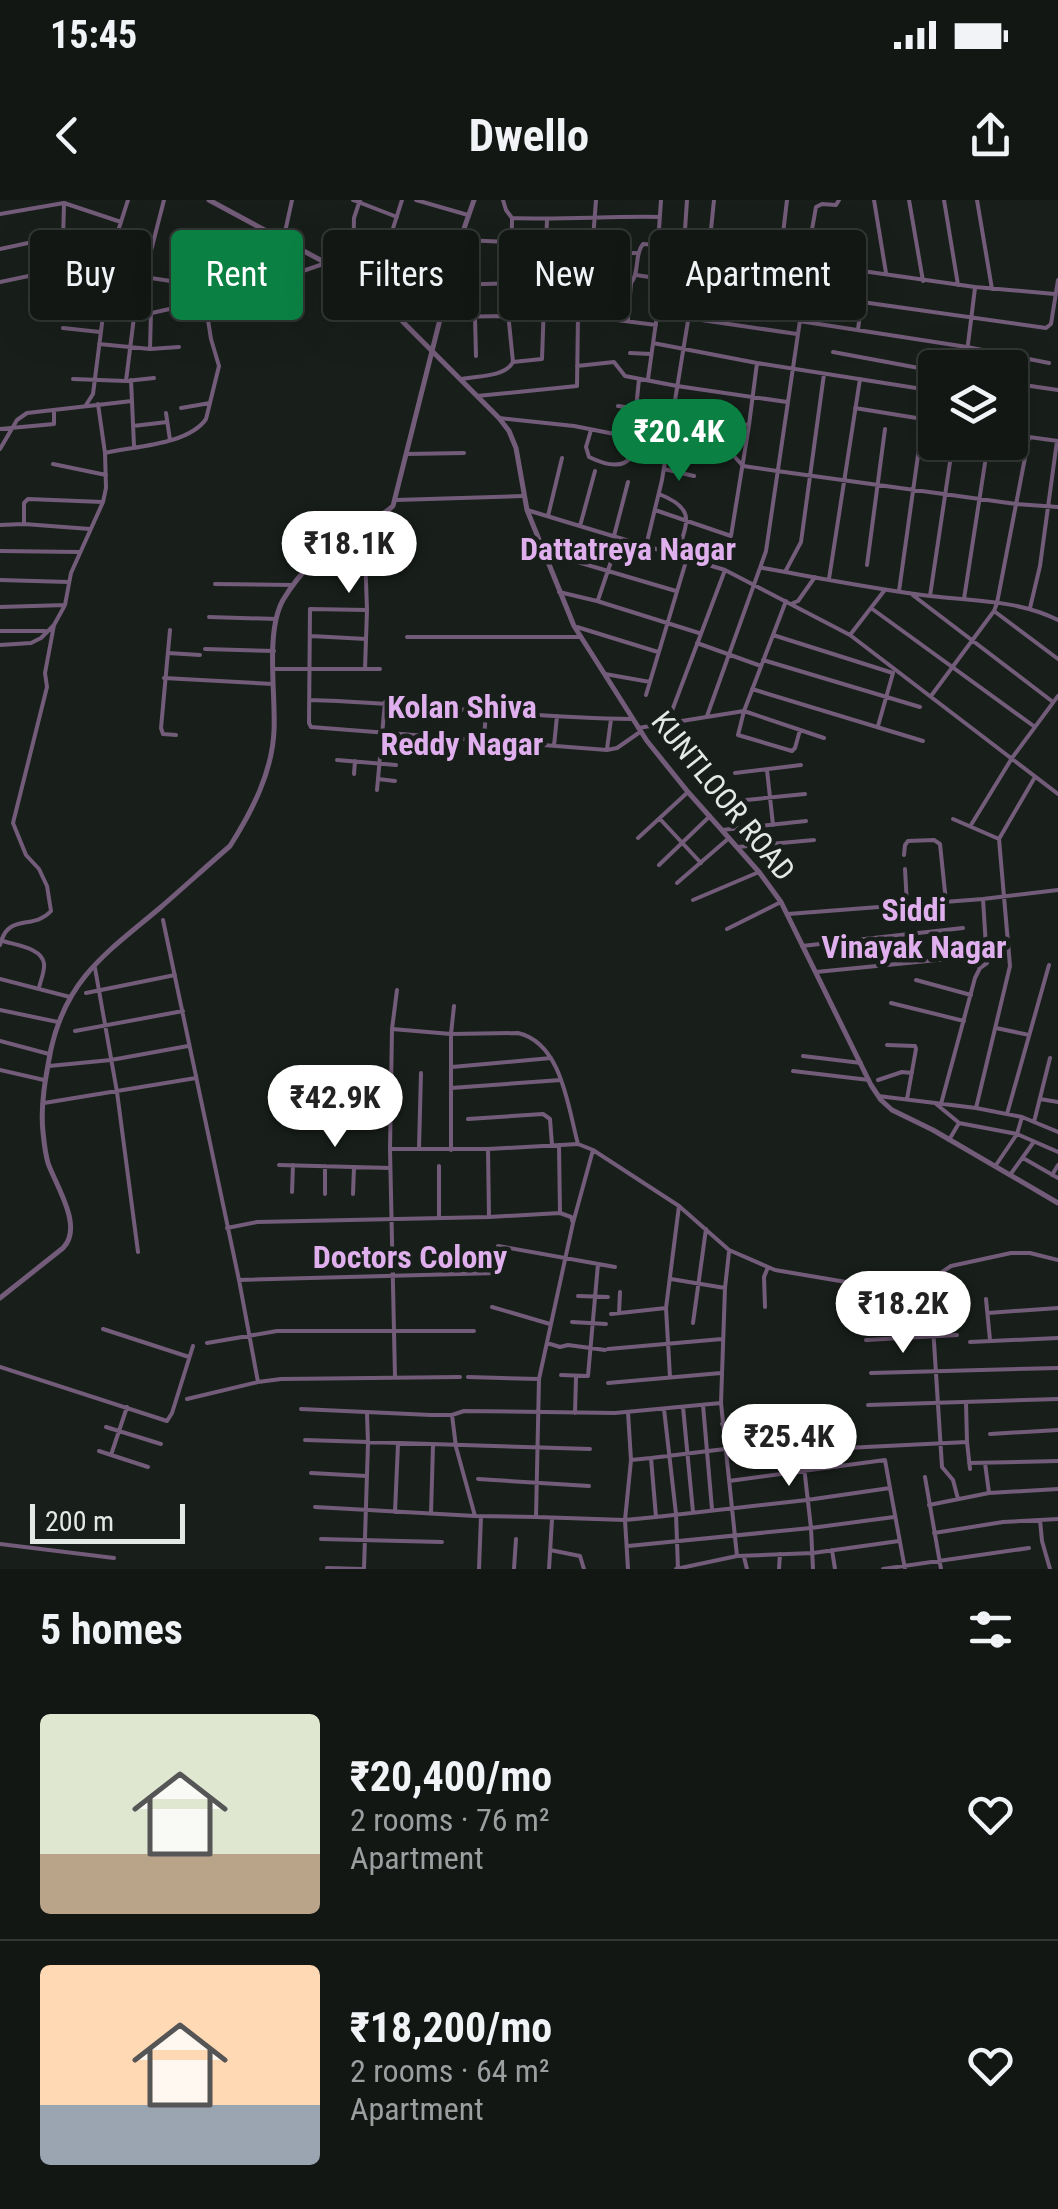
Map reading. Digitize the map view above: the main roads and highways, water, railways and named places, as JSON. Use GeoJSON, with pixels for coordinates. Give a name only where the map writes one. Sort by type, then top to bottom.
{"type":"FeatureCollection","features":[{"type":"Feature","properties":{"kind":"district","name":"Dattatreya Nagar"},"geometry":{"type":"Point","coordinates":[628,549]}},
{"type":"Feature","properties":{"kind":"district","name":"Kolan Shiva Reddy Nagar"},"geometry":{"type":"Point","coordinates":[462,726]}},
{"type":"Feature","properties":{"kind":"district","name":"Siddi Vinayak Nagar"},"geometry":{"type":"Point","coordinates":[914,928]}},
{"type":"Feature","properties":{"kind":"district","name":"Doctors Colony"},"geometry":{"type":"Point","coordinates":[410,1257]}}]}
